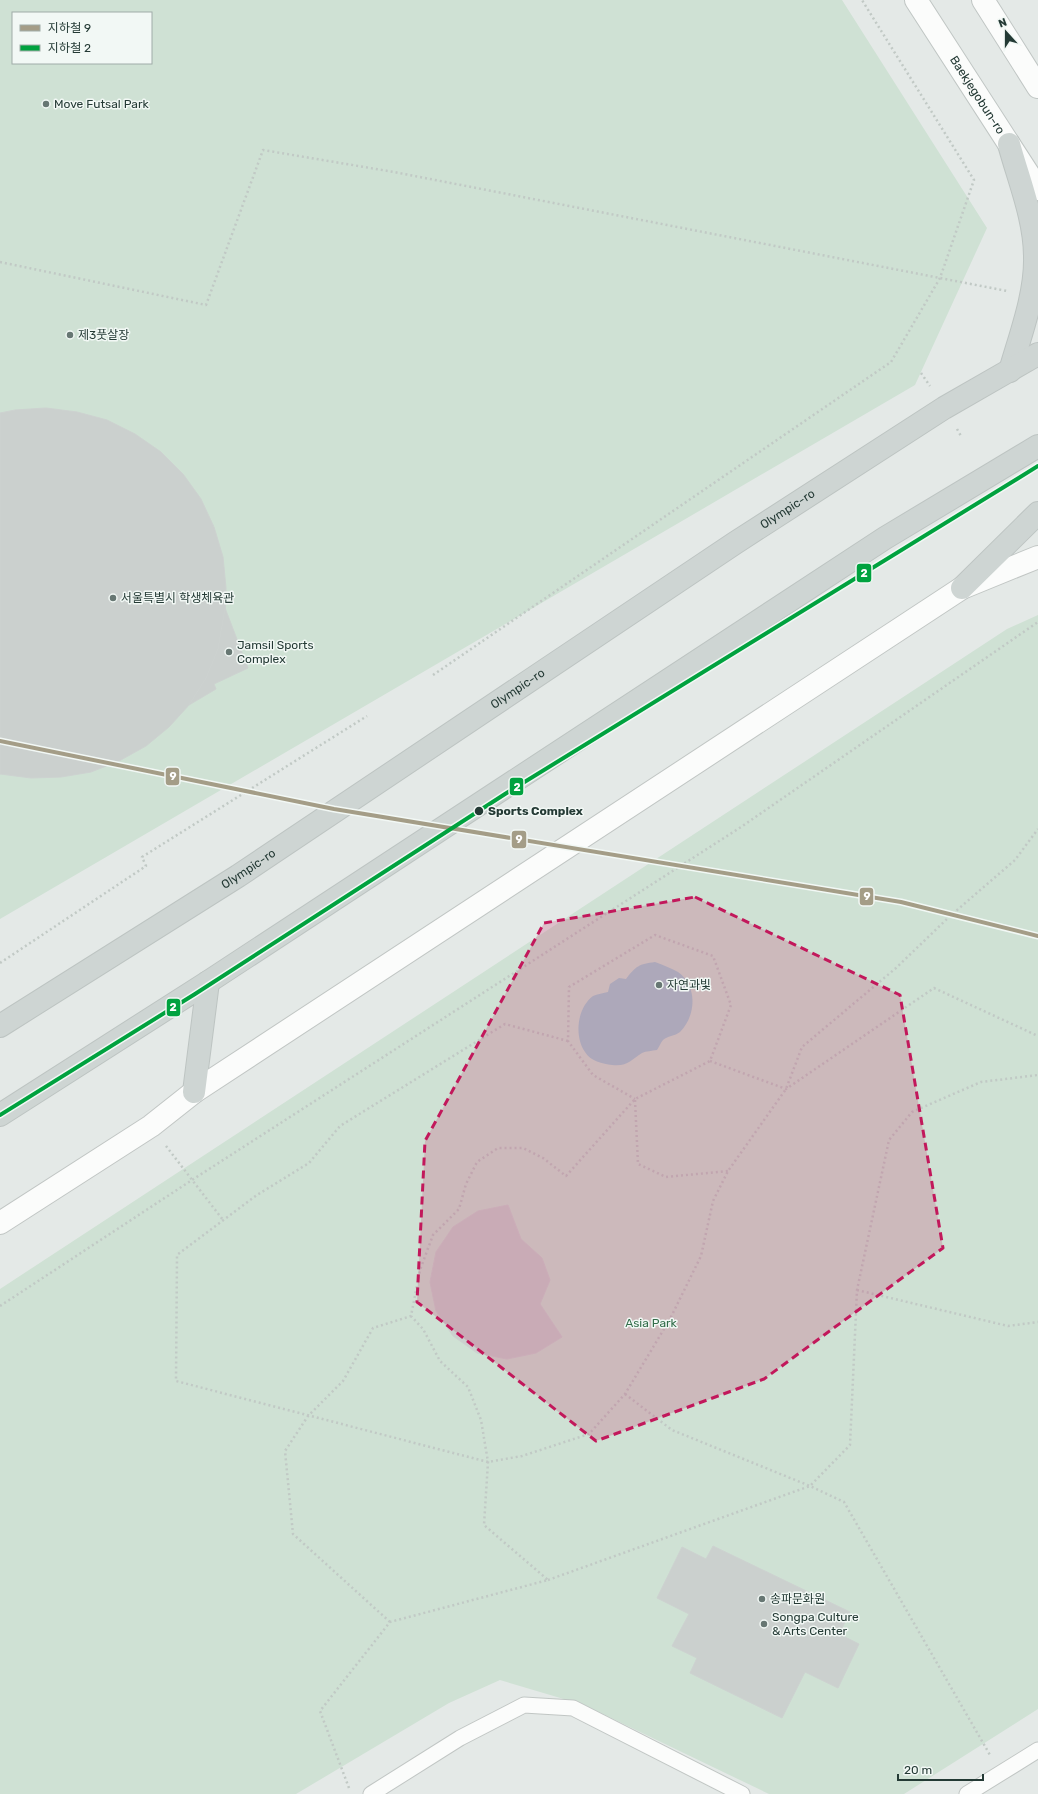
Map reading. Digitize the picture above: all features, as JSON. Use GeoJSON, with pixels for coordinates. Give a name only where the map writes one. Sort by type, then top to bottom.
{"type":"FeatureCollection","features":[{"type":"Feature","properties":{"kind":"main road"},"geometry":{"type":"LineString","coordinates":[[1009,144],[1033,230],[1035,258],[1030,295],[1010,371]]}},
{"type":"Feature","properties":{"kind":"main road","name":"Olympic-ro"},"geometry":{"type":"LineString","coordinates":[[0,1026],[238,876],[735,543],[944,408],[1038,354]]}},
{"type":"Feature","properties":{"kind":"main road"},"geometry":{"type":"LineString","coordinates":[[0,1115],[208,982],[878,543],[1038,446]]}},
{"type":"Feature","properties":{"kind":"main road"},"geometry":{"type":"LineString","coordinates":[[962,588],[1038,513]]}},
{"type":"Feature","properties":{"kind":"main road"},"geometry":{"type":"LineString","coordinates":[[194,1092],[208,982]]}},
{"type":"Feature","properties":{"kind":"street","name":"Baekjegobun-ro"},"geometry":{"type":"LineString","coordinates":[[916,0],[1038,190]]}},
{"type":"Feature","properties":{"kind":"street"},"geometry":{"type":"LineString","coordinates":[[983,0],[1038,87]]}},
{"type":"Feature","properties":{"kind":"street"},"geometry":{"type":"LineString","coordinates":[[0,1223],[151,1126],[194,1092],[962,588],[1038,558]]}},
{"type":"Feature","properties":{"kind":"lane"},"geometry":{"type":"LineString","coordinates":[[371,1794],[460,1738],[524,1705],[572,1708],[742,1794]]}},
{"type":"Feature","properties":{"kind":"lane"},"geometry":{"type":"LineString","coordinates":[[967,1794],[1038,1750]]}},
{"type":"Feature","properties":{"kind":"path"},"geometry":{"type":"LineString","coordinates":[[433,674],[891,362],[940,278],[974,180],[862,0]]}},
{"type":"Feature","properties":{"kind":"path"},"geometry":{"type":"LineString","coordinates":[[0,262],[206,305],[263,150],[394,172],[1030,295]]}},
{"type":"Feature","properties":{"kind":"path"},"geometry":{"type":"LineString","coordinates":[[0,1306],[192,1180],[741,827],[1038,622]]}},
{"type":"Feature","properties":{"kind":"path"},"geometry":{"type":"LineString","coordinates":[[0,963],[146,866],[142,857],[367,716]]}},
{"type":"Feature","properties":{"kind":"path"},"geometry":{"type":"LineString","coordinates":[[568,1041],[505,1024],[340,1126],[309,1163],[257,1195],[177,1255],[176,1381],[488,1462],[522,1456],[589,1434],[625,1394],[670,1319],[701,1256],[713,1200],[728,1171],[786,1089],[802,1047],[896,968],[949,917],[1015,860],[1038,829]]}},
{"type":"Feature","properties":{"kind":"path"},"geometry":{"type":"LineString","coordinates":[[411,1316],[420,1270],[433,1235],[459,1209],[466,1184],[477,1162],[498,1148],[523,1148],[543,1158],[566,1176],[635,1099],[710,1061],[731,1005],[713,956],[655,935],[569,987],[568,1041],[593,1075],[635,1099]]}},
{"type":"Feature","properties":{"kind":"path"},"geometry":{"type":"LineString","coordinates":[[786,1089],[934,988],[1038,1036]]}},
{"type":"Feature","properties":{"kind":"path"},"geometry":{"type":"LineString","coordinates":[[710,1061],[786,1089]]}},
{"type":"Feature","properties":{"kind":"path"},"geometry":{"type":"LineString","coordinates":[[352,1794],[320,1712],[390,1622],[548,1580],[810,1486],[850,1445],[857,1290],[889,1140],[912,1112],[982,1082],[1038,1075]]}},
{"type":"Feature","properties":{"kind":"path"},"geometry":{"type":"LineString","coordinates":[[635,1099],[638,1164],[666,1177],[728,1171]]}},
{"type":"Feature","properties":{"kind":"path"},"geometry":{"type":"LineString","coordinates":[[151,1126],[223,1220]]}},
{"type":"Feature","properties":{"kind":"path"},"geometry":{"type":"LineString","coordinates":[[857,1290],[1008,1326],[1038,1322]]}},
{"type":"Feature","properties":{"kind":"path"},"geometry":{"type":"LineString","coordinates":[[390,1622],[293,1534],[285,1451],[308,1416],[343,1381],[373,1328],[411,1316]]}},
{"type":"Feature","properties":{"kind":"path"},"geometry":{"type":"LineString","coordinates":[[411,1316],[424,1329],[440,1361],[468,1387],[481,1420],[488,1462],[484,1525],[548,1580]]}},
{"type":"Feature","properties":{"kind":"path"},"geometry":{"type":"LineString","coordinates":[[625,1394],[672,1430],[810,1486],[844,1502],[1001,1774]]}},
{"type":"Feature","properties":{"kind":"highlighted area"},"geometry":{"type":"Polygon","coordinates":[[[695,897],[900,995],[943,1248],[764,1379],[596,1441],[417,1302],[425,1141],[544,923],[695,897]]]}},
{"type":"Feature","properties":{"kind":"green space","name":"Jamsil Sports Complex"},"geometry":{"type":"Polygon","coordinates":[[[0,0],[842,0],[987,228],[915,385],[0,919],[0,0]]]}},
{"type":"Feature","properties":{"kind":"green space","name":"Asia Park"},"geometry":{"type":"Polygon","coordinates":[[[1038,615],[1038,1709],[904,1794],[769,1794],[584,1705],[500,1680],[449,1703],[296,1794],[0,1794],[0,1289],[1007,629],[1038,615]]]}},
{"type":"Feature","properties":{"kind":"water"},"geometry":{"type":"Polygon","coordinates":[[[655,962],[678,972],[689,985],[692,993],[692,1010],[685,1025],[680,1032],[663,1040],[657,1050],[642,1053],[625,1064],[608,1065],[590,1058],[585,1052],[579,1038],[579,1022],[583,1008],[593,996],[608,992],[610,984],[619,978],[626,979],[638,966],[655,962]]]}},
{"type":"Feature","properties":{"kind":"building","name":"서울특별시 학생체육관"},"geometry":{"type":"Polygon","coordinates":[[[46,408],[77,412],[107,420],[135,434],[161,452],[183,474],[201,499],[214,527],[223,557],[226,588],[225,619],[218,649],[206,678],[189,705],[169,727],[146,746],[119,761],[91,772],[61,777],[31,778],[0,774],[0,413],[15,410],[46,408]]]}},
{"type":"Feature","properties":{"kind":"building"},"geometry":{"type":"Polygon","coordinates":[[[225,608],[248,668],[214,684],[216,689],[189,705],[206,678],[218,649],[225,608]]]}},
{"type":"Feature","properties":{"kind":"building"},"geometry":{"type":"Polygon","coordinates":[[[508,1205],[521,1239],[542,1258],[550,1280],[540,1304],[562,1337],[536,1353],[507,1359],[477,1353],[453,1336],[436,1311],[430,1282],[436,1252],[453,1227],[478,1211],[508,1205]]]}},
{"type":"Feature","properties":{"kind":"building","name":"Songpa Culture & Arts Center"},"geometry":{"type":"Polygon","coordinates":[[[713,1546],[850,1612],[839,1634],[859,1644],[838,1688],[805,1672],[782,1718],[690,1673],[697,1658],[672,1646],[689,1614],[657,1598],[682,1547],[706,1559],[713,1546]]]}},
{"type":"Feature","properties":{"kind":"metro line","name":"2"},"geometry":{"type":"LineString","coordinates":[[0,1115],[195,994],[505,794],[1038,466]]}},
{"type":"Feature","properties":{"kind":"metro line","name":"9"},"geometry":{"type":"LineString","coordinates":[[0,741],[334,809],[901,902],[1038,936]]}},
{"type":"Feature","properties":{"kind":"place","name":"Move Futsal Park"},"geometry":{"type":"Point","coordinates":[46,104]}},
{"type":"Feature","properties":{"kind":"place","name":"제3풋살장"},"geometry":{"type":"Point","coordinates":[70,335]}},
{"type":"Feature","properties":{"kind":"place","name":"서울특별시 학생체육관"},"geometry":{"type":"Point","coordinates":[113,598]}},
{"type":"Feature","properties":{"kind":"place","name":"Jamsil Sports Complex"},"geometry":{"type":"Point","coordinates":[229,652]}},
{"type":"Feature","properties":{"kind":"place","name":"Sports Complex"},"geometry":{"type":"Point","coordinates":[479,811]}},
{"type":"Feature","properties":{"kind":"place","name":"자연과빛"},"geometry":{"type":"Point","coordinates":[659,985]}},
{"type":"Feature","properties":{"kind":"place","name":"송파문화원"},"geometry":{"type":"Point","coordinates":[762,1599]}},
{"type":"Feature","properties":{"kind":"place","name":"Songpa Culture & Arts Center"},"geometry":{"type":"Point","coordinates":[764,1624]}}]}
